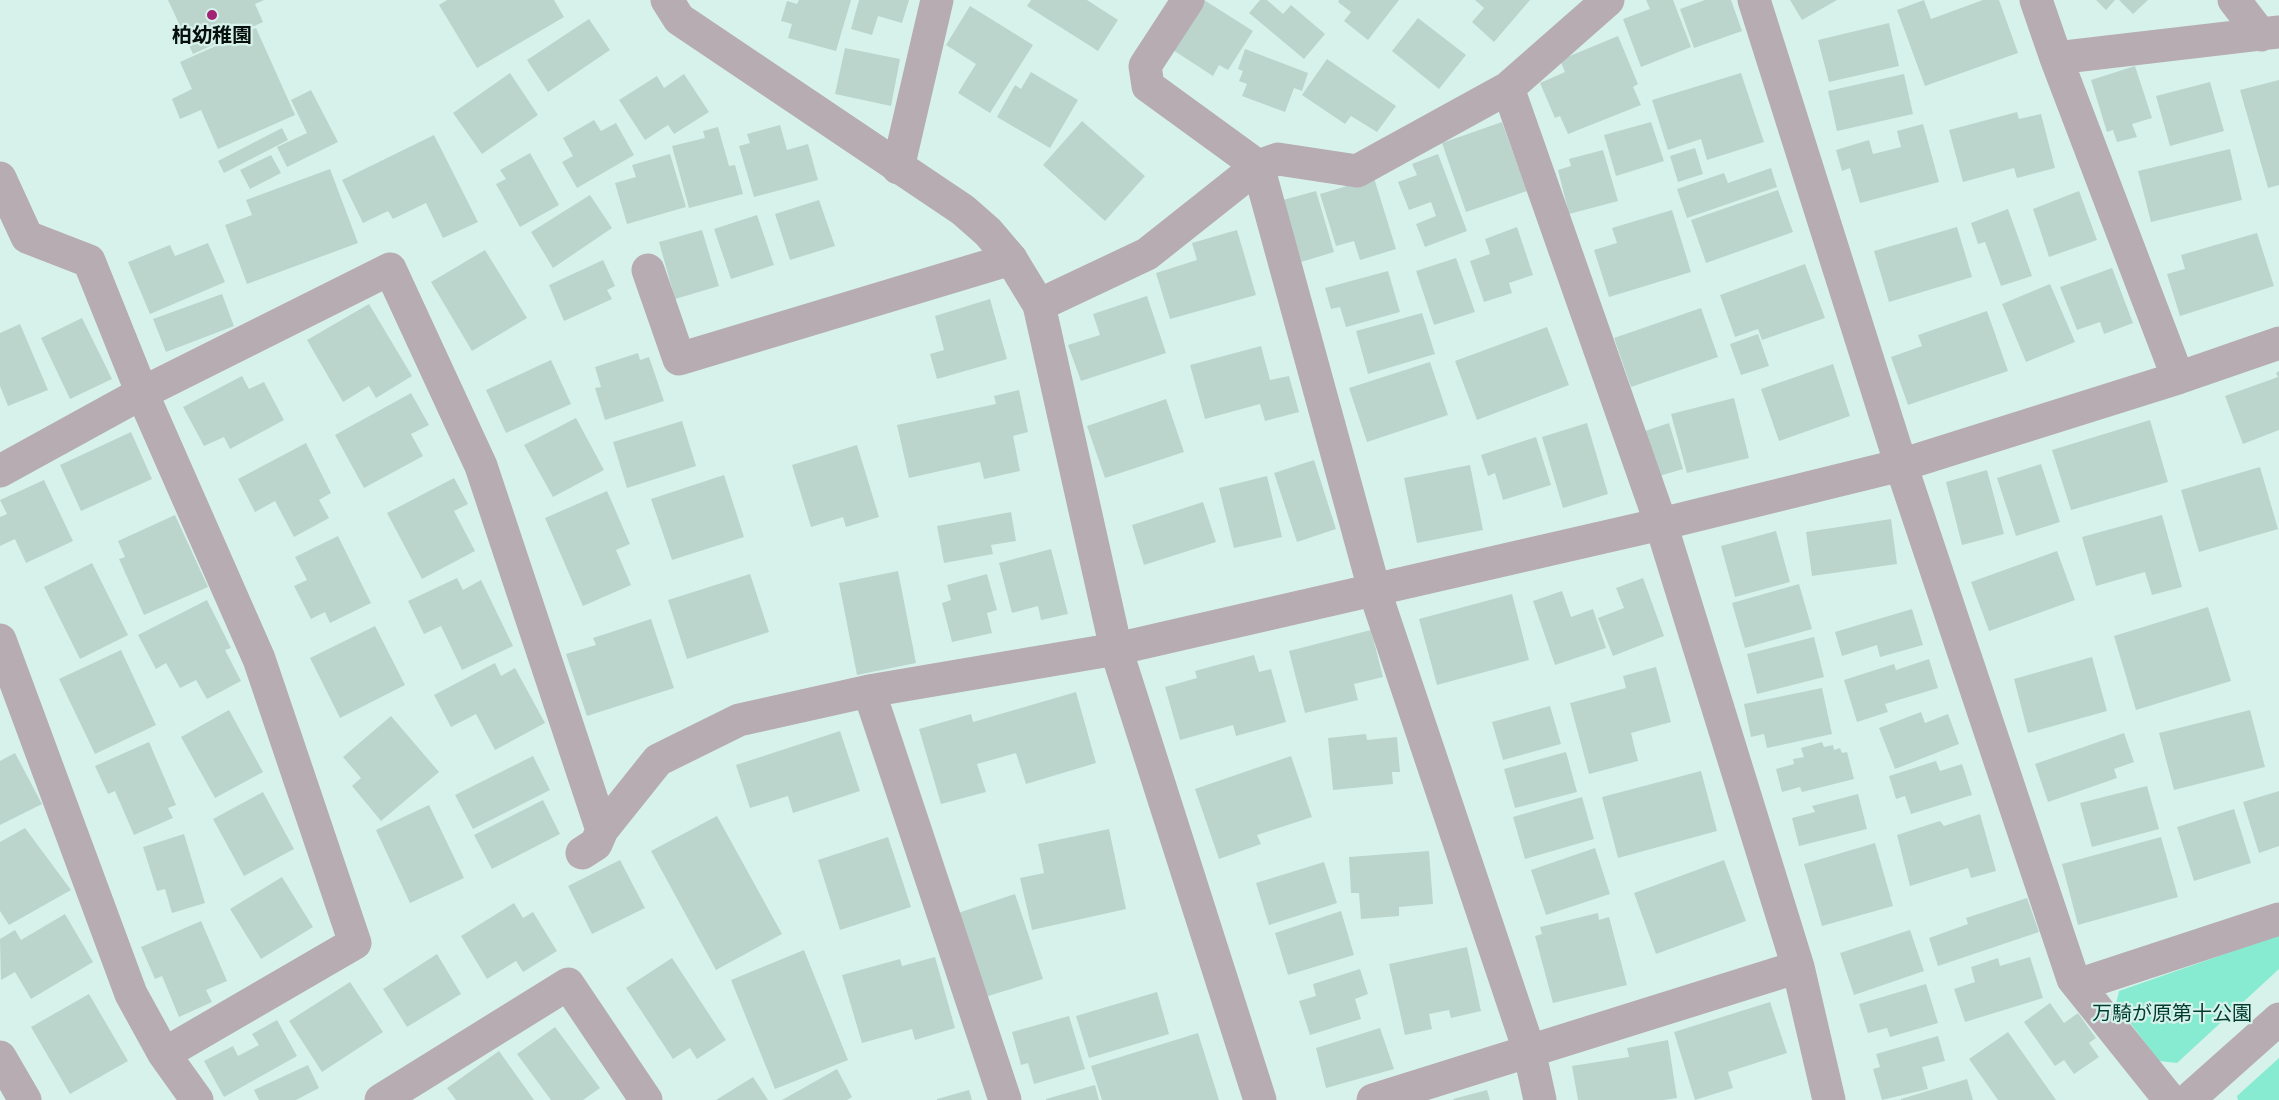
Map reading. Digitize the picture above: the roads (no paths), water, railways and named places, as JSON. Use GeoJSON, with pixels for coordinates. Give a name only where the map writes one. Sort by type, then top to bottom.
{"type":"FeatureCollection","features":[{"type":"Feature","properties":{"kind":"street"},"geometry":{"type":"LineString","coordinates":[[667,0],[679,19],[963,210],[988,231],[1011,259],[1039,305],[1116,649],[1260,1100]]}},
{"type":"Feature","properties":{"kind":"street"},"geometry":{"type":"LineString","coordinates":[[898,168],[937,0]]}},
{"type":"Feature","properties":{"kind":"street"},"geometry":{"type":"LineString","coordinates":[[1188,0],[1145,66],[1148,86],[1258,166],[1374,589],[1529,1050],[1540,1100]]}},
{"type":"Feature","properties":{"kind":"street"},"geometry":{"type":"LineString","coordinates":[[1039,305],[1147,254],[1258,166],[1278,159],[1357,171],[1508,88],[1608,0]]}},
{"type":"Feature","properties":{"kind":"street"},"geometry":{"type":"LineString","coordinates":[[1754,0],[1901,465],[2073,979],[2186,1100],[2279,1019]]}},
{"type":"Feature","properties":{"kind":"street"},"geometry":{"type":"LineString","coordinates":[[2036,0],[2178,378]]}},
{"type":"Feature","properties":{"kind":"street"},"geometry":{"type":"LineString","coordinates":[[2234,0],[2270,34]]}},
{"type":"Feature","properties":{"kind":"street"},"geometry":{"type":"LineString","coordinates":[[2056,58],[2270,34]]}},
{"type":"Feature","properties":{"kind":"street"},"geometry":{"type":"LineString","coordinates":[[1508,88],[1661,524],[1798,967],[1829,1100]]}},
{"type":"Feature","properties":{"kind":"street"},"geometry":{"type":"LineString","coordinates":[[0,178],[27,237],[89,261],[142,393],[259,658],[364,944],[164,1054]]}},
{"type":"Feature","properties":{"kind":"street"},"geometry":{"type":"LineString","coordinates":[[648,270],[680,359],[1011,259]]}},
{"type":"Feature","properties":{"kind":"street"},"geometry":{"type":"LineString","coordinates":[[0,471],[142,393],[390,269],[481,466],[592,841],[658,760],[739,720],[868,691],[1116,649],[1661,524],[1901,465],[2178,378],[2279,343]]}},
{"type":"Feature","properties":{"kind":"street"},"geometry":{"type":"LineString","coordinates":[[0,640],[130,994],[164,1054],[181,1095]]}},
{"type":"Feature","properties":{"kind":"street"},"geometry":{"type":"LineString","coordinates":[[868,691],[1005,1100]]}},
{"type":"Feature","properties":{"kind":"street"},"geometry":{"type":"LineString","coordinates":[[2078,986],[2279,919]]}},
{"type":"Feature","properties":{"kind":"street"},"geometry":{"type":"LineString","coordinates":[[1372,1100],[1798,967]]}},
{"type":"Feature","properties":{"kind":"street"},"geometry":{"type":"LineString","coordinates":[[398,1095],[568,984],[646,1100]]}},
{"type":"Feature","properties":{"kind":"street"},"geometry":{"type":"LineString","coordinates":[[0,1057],[25,1100]]}},
{"type":"Feature","properties":{"kind":"place","name":"柏幼稚園"},"geometry":{"type":"Point","coordinates":[212,15]}},
{"type":"Feature","properties":{"kind":"park label","name":"万騎が原第十公園"},"geometry":{"type":"Point","coordinates":[2172,1014]}}]}
